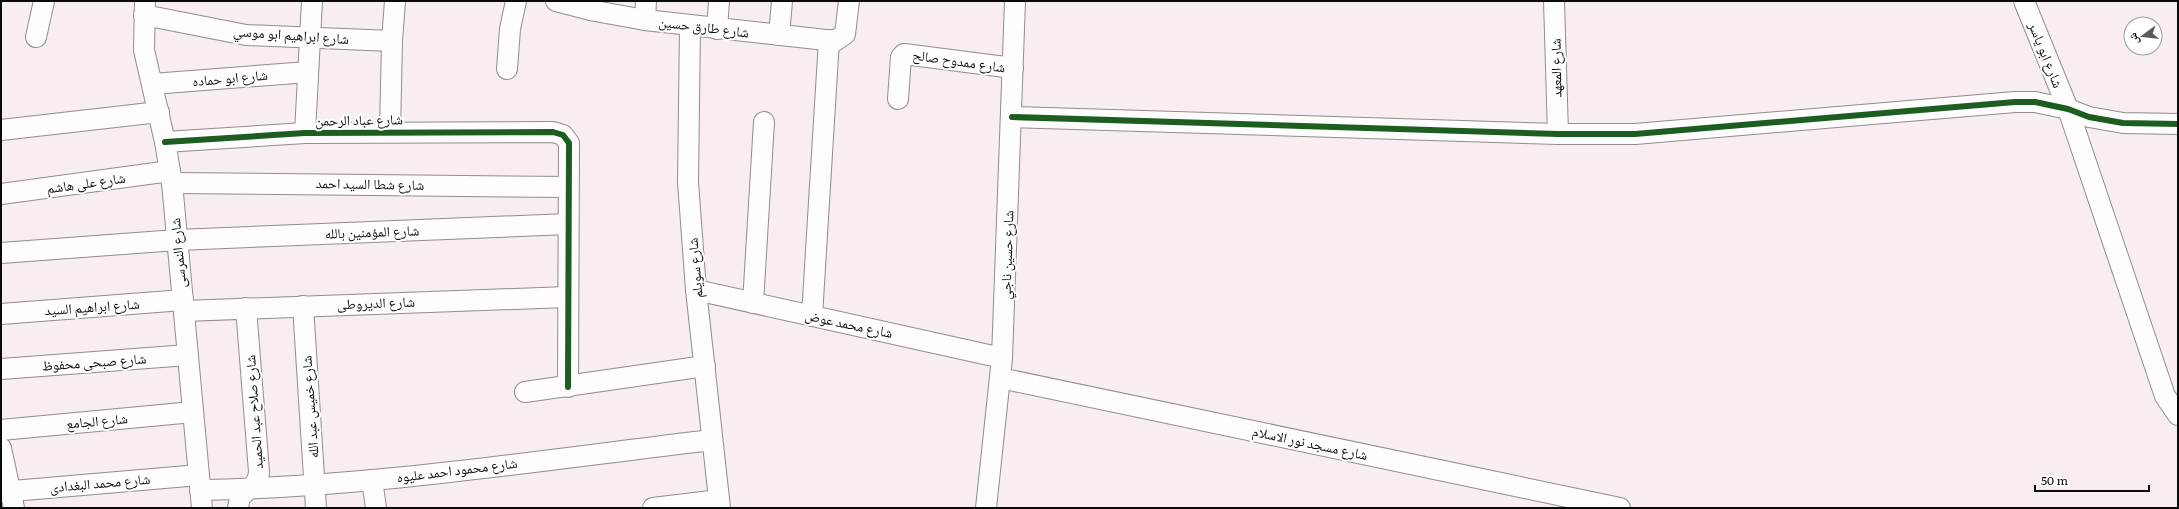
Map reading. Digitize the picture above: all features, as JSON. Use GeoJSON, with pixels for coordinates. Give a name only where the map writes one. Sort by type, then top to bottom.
{"type":"FeatureCollection","features":[{"type":"Feature","properties":{"kind":"street"},"geometry":{"type":"LineString","coordinates":[[36,37],[44,1]]}},
{"type":"Feature","properties":{"kind":"street"},"geometry":{"type":"LineString","coordinates":[[305,133],[312,1]]}},
{"type":"Feature","properties":{"kind":"street"},"geometry":{"type":"LineString","coordinates":[[390,132],[392,41],[395,1]]}},
{"type":"Feature","properties":{"kind":"street"},"geometry":{"type":"LineString","coordinates":[[507,69],[510,29],[516,1]]}},
{"type":"Feature","properties":{"kind":"street","name":"شارع طارق حسين"},"geometry":{"type":"LineString","coordinates":[[556,1],[646,10],[690,26],[829,40]]}},
{"type":"Feature","properties":{"kind":"street"},"geometry":{"type":"LineString","coordinates":[[717,29],[719,1]]}},
{"type":"Feature","properties":{"kind":"street"},"geometry":{"type":"LineString","coordinates":[[779,35],[782,1]]}},
{"type":"Feature","properties":{"kind":"street"},"geometry":{"type":"LineString","coordinates":[[812,316],[829,40],[841,38],[845,34],[847,28],[849,1]]}},
{"type":"Feature","properties":{"kind":"street","name":"شارع حسين ناجي"},"geometry":{"type":"LineString","coordinates":[[986,508],[1002,358],[1012,117],[1015,1]]}},
{"type":"Feature","properties":{"kind":"street","name":"شارع المعهد"},"geometry":{"type":"LineString","coordinates":[[1554,1],[1558,134]]}},
{"type":"Feature","properties":{"kind":"street","name":"شارع ابو ياسر"},"geometry":{"type":"LineString","coordinates":[[2024,1],[2068,109],[2166,396],[2178,415]]}},
{"type":"Feature","properties":{"kind":"street","name":"شارع ابراهيم ابو موسي"},"geometry":{"type":"LineString","coordinates":[[144,8],[246,35],[392,41]]}},
{"type":"Feature","properties":{"kind":"street","name":"شارع النمرسى"},"geometry":{"type":"LineString","coordinates":[[144,8],[144,50],[159,112],[171,177],[201,491]]}},
{"type":"Feature","properties":{"kind":"street","name":"شارع سويلم"},"geometry":{"type":"LineString","coordinates":[[690,26],[688,182],[696,290],[719,504]]}},
{"type":"Feature","properties":{"kind":"street","name":"شارع ممدوح صالح"},"geometry":{"type":"LineString","coordinates":[[898,100],[901,57],[904,54],[1013,68]]}},
{"type":"Feature","properties":{"kind":"street","name":"شارع ابو حماده"},"geometry":{"type":"LineString","coordinates":[[152,84],[308,72]]}},
{"type":"Feature","properties":{"kind":"street"},"geometry":{"type":"LineString","coordinates":[[1012,117],[1558,134],[1635,134],[2015,102],[2034,102],[2068,109],[2090,117],[2123,123],[2178,124]]}},
{"type":"Feature","properties":{"kind":"street"},"geometry":{"type":"LineString","coordinates":[[1,130],[159,112]]}},
{"type":"Feature","properties":{"kind":"street"},"geometry":{"type":"LineString","coordinates":[[753,303],[764,122]]}},
{"type":"Feature","properties":{"kind":"street","name":"شارع عباد الرحمن"},"geometry":{"type":"LineString","coordinates":[[165,142],[305,133],[554,132],[563,135],[569,143],[568,187]]}},
{"type":"Feature","properties":{"kind":"street","name":"شارع شطا السيد احمد"},"geometry":{"type":"LineString","coordinates":[[171,177],[568,187]]}},
{"type":"Feature","properties":{"kind":"street","name":"شارع على هاشم"},"geometry":{"type":"LineString","coordinates":[[1,194],[171,177]]}},
{"type":"Feature","properties":{"kind":"street"},"geometry":{"type":"LineString","coordinates":[[568,187],[568,387]]}},
{"type":"Feature","properties":{"kind":"street","name":"شارع المؤمنين بالله"},"geometry":{"type":"LineString","coordinates":[[177,240],[568,224]]}},
{"type":"Feature","properties":{"kind":"street"},"geometry":{"type":"LineString","coordinates":[[1,253],[177,240]]}},
{"type":"Feature","properties":{"kind":"street","name":"شارع محمد عوض"},"geometry":{"type":"LineString","coordinates":[[696,290],[1002,358]]}},
{"type":"Feature","properties":{"kind":"street","name":"شارع الديروطى"},"geometry":{"type":"LineString","coordinates":[[183,305],[246,308],[567,297]]}},
{"type":"Feature","properties":{"kind":"street","name":"شارع ابراهيم السيد"},"geometry":{"type":"LineString","coordinates":[[1,314],[183,305]]}},
{"type":"Feature","properties":{"kind":"street","name":"شارع خميس عبد الله"},"geometry":{"type":"LineString","coordinates":[[303,306],[316,508]]}},
{"type":"Feature","properties":{"kind":"street","name":"شارع صلاح عبد الحميد"},"geometry":{"type":"LineString","coordinates":[[238,508],[240,498],[258,479],[259,472],[246,308]]}},
{"type":"Feature","properties":{"kind":"street","name":"شارع صبحى محفوظ"},"geometry":{"type":"LineString","coordinates":[[1,369],[188,355]]}},
{"type":"Feature","properties":{"kind":"street"},"geometry":{"type":"LineString","coordinates":[[525,392],[705,366]]}},
{"type":"Feature","properties":{"kind":"street","name":"شارع مسجد نور الاسلام"},"geometry":{"type":"LineString","coordinates":[[1000,378],[1620,508]]}},
{"type":"Feature","properties":{"kind":"street","name":"شارع الجامع"},"geometry":{"type":"LineString","coordinates":[[1,430],[193,412]]}},
{"type":"Feature","properties":{"kind":"street","name":"شارع محمود احمد عليوه"},"geometry":{"type":"LineString","coordinates":[[201,491],[372,480],[712,440]]}},
{"type":"Feature","properties":{"kind":"street"},"geometry":{"type":"LineString","coordinates":[[1,448],[8,497]]}},
{"type":"Feature","properties":{"kind":"street"},"geometry":{"type":"LineString","coordinates":[[372,480],[376,508]]}},
{"type":"Feature","properties":{"kind":"street","name":"شارع محمد البغدادى"},"geometry":{"type":"LineString","coordinates":[[8,497],[201,491]]}},
{"type":"Feature","properties":{"kind":"street"},"geometry":{"type":"LineString","coordinates":[[653,508],[719,504]]}},
{"type":"Feature","properties":{"kind":"cycle path"},"geometry":{"type":"LineString","coordinates":[[1012,117],[1558,134],[1635,134],[2015,102],[2035,102],[2068,109],[2089,117],[2123,123],[2178,124]]}},
{"type":"Feature","properties":{"kind":"cycle path"},"geometry":{"type":"LineString","coordinates":[[165,142],[305,133],[553,132],[563,135],[569,143],[568,387]]}}]}
